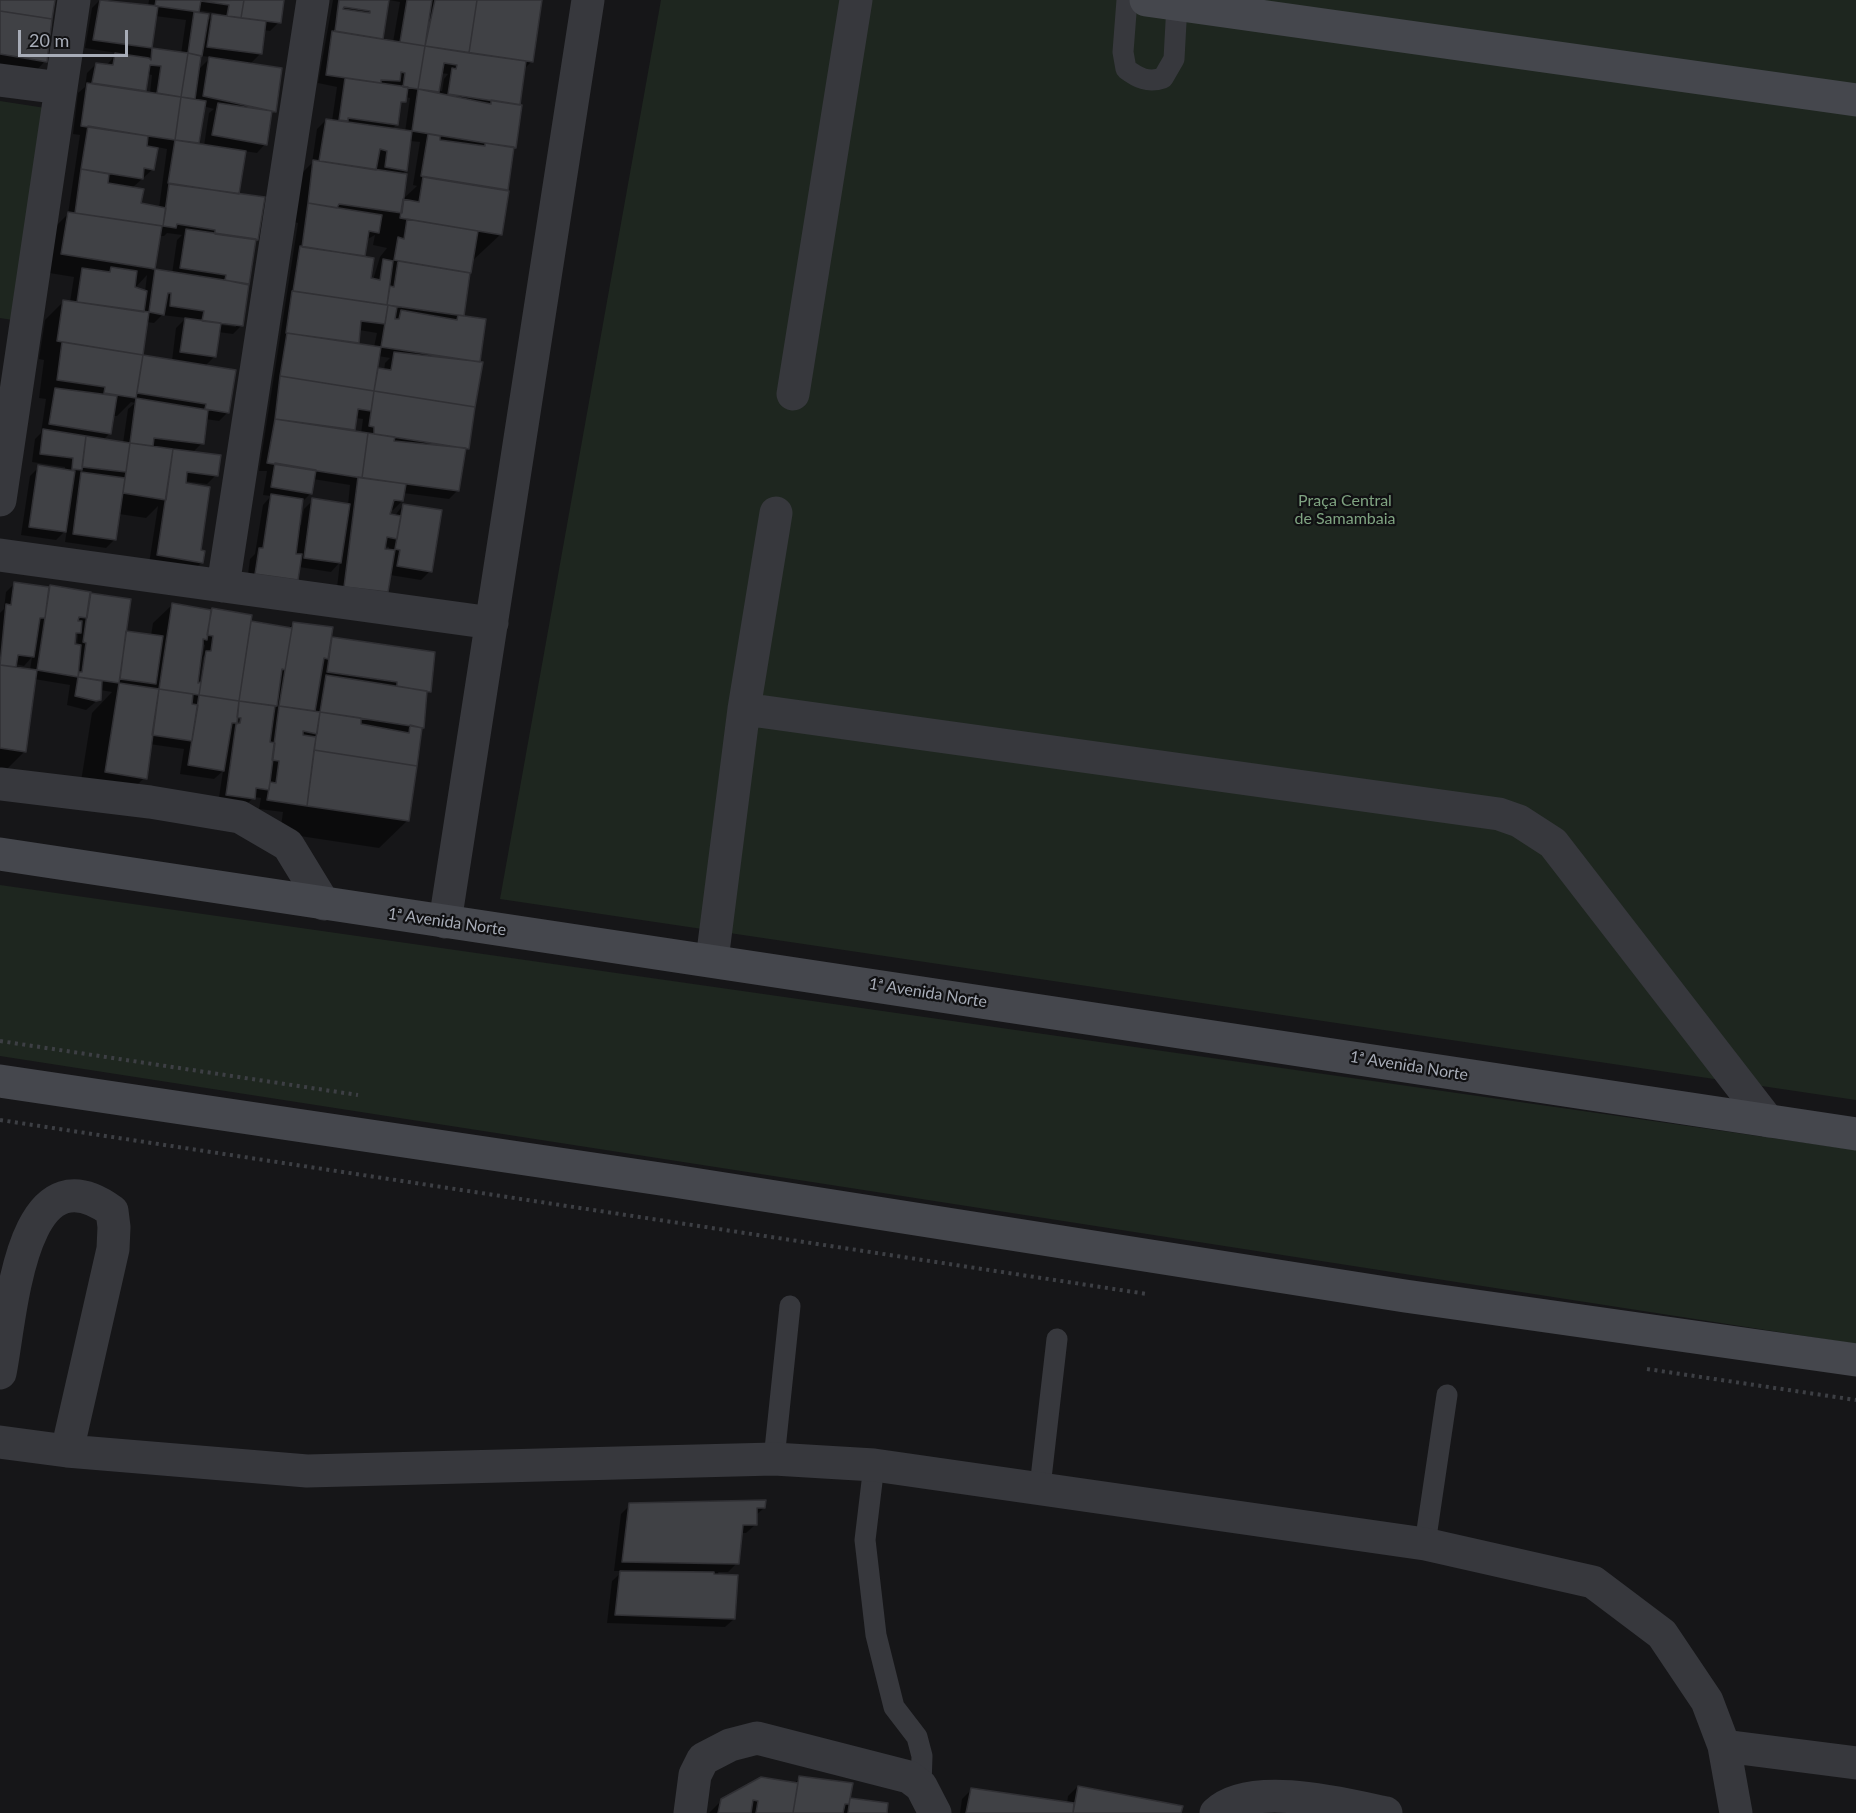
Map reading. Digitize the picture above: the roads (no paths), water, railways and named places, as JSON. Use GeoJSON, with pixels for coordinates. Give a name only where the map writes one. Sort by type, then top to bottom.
{"type":"FeatureCollection","features":[{"type":"Feature","properties":{"kind":"main road"},"geometry":{"type":"LineString","coordinates":[[1162,2],[1856,100]]}},
{"type":"Feature","properties":{"kind":"main road","name":"1ᵃ Avenida Norte"},"geometry":{"type":"LineString","coordinates":[[0,854],[1856,1134]]}},
{"type":"Feature","properties":{"kind":"main road"},"geometry":{"type":"LineString","coordinates":[[0,1081],[674,1180],[1406,1296],[1856,1360]]}},
{"type":"Feature","properties":{"kind":"street"},"geometry":{"type":"LineString","coordinates":[[0,500],[13,327],[61,88],[74,0]]}},
{"type":"Feature","properties":{"kind":"street"},"geometry":{"type":"LineString","coordinates":[[223,586],[313,0]]}},
{"type":"Feature","properties":{"kind":"street"},"geometry":{"type":"LineString","coordinates":[[445,922],[588,0]]}},
{"type":"Feature","properties":{"kind":"street"},"geometry":{"type":"LineString","coordinates":[[793,394],[856,0]]}},
{"type":"Feature","properties":{"kind":"street"},"geometry":{"type":"LineString","coordinates":[[0,80],[61,88]]}},
{"type":"Feature","properties":{"kind":"street"},"geometry":{"type":"LineString","coordinates":[[712,960],[744,709],[776,513]]}},
{"type":"Feature","properties":{"kind":"street"},"geometry":{"type":"LineString","coordinates":[[0,555],[492,623]]}},
{"type":"Feature","properties":{"kind":"street"},"geometry":{"type":"LineString","coordinates":[[744,709],[1499,814],[1519,820],[1553,843],[1573,866],[1768,1121]]}},
{"type":"Feature","properties":{"kind":"street"},"geometry":{"type":"LineString","coordinates":[[0,784],[150,801],[240,817],[288,845],[324,904]]}},
{"type":"Feature","properties":{"kind":"street"},"geometry":{"type":"LineString","coordinates":[[0,1373],[22,1256],[44,1208],[52,1200],[64,1197],[81,1197],[98,1201],[112,1211],[113,1249],[67,1451]]}},
{"type":"Feature","properties":{"kind":"street"},"geometry":{"type":"LineString","coordinates":[[0,1442],[67,1451],[307,1471],[774,1459],[874,1465],[1425,1544],[1593,1582],[1662,1634],[1707,1701],[1724,1746],[1736,1813]]}},
{"type":"Feature","properties":{"kind":"street"},"geometry":{"type":"LineString","coordinates":[[690,1813],[695,1775],[703,1759],[730,1745],[757,1738],[875,1766],[909,1777],[928,1800]]}},
{"type":"Feature","properties":{"kind":"street"},"geometry":{"type":"LineString","coordinates":[[1724,1746],[1856,1764]]}},
{"type":"Feature","properties":{"kind":"street"},"geometry":{"type":"LineString","coordinates":[[1216,1813],[1226,1803],[1257,1796],[1335,1802],[1386,1813]]}},
{"type":"Feature","properties":{"kind":"lane"},"geometry":{"type":"LineString","coordinates":[[1127,0],[1123,52],[1126,69],[1138,78],[1153,81],[1162,78],[1174,59],[1162,2]]}},
{"type":"Feature","properties":{"kind":"lane"},"geometry":{"type":"LineString","coordinates":[[774,1459],[790,1305]]}},
{"type":"Feature","properties":{"kind":"lane"},"geometry":{"type":"LineString","coordinates":[[1040,1487],[1057,1339]]}},
{"type":"Feature","properties":{"kind":"lane"},"geometry":{"type":"LineString","coordinates":[[1425,1544],[1447,1395]]}},
{"type":"Feature","properties":{"kind":"lane"},"geometry":{"type":"LineString","coordinates":[[874,1465],[865,1540],[876,1635],[894,1707],[917,1737],[928,1800]]}},
{"type":"Feature","properties":{"kind":"park label","name":"Praça Central de Samambaia"},"geometry":{"type":"Point","coordinates":[1345,510]}}]}
